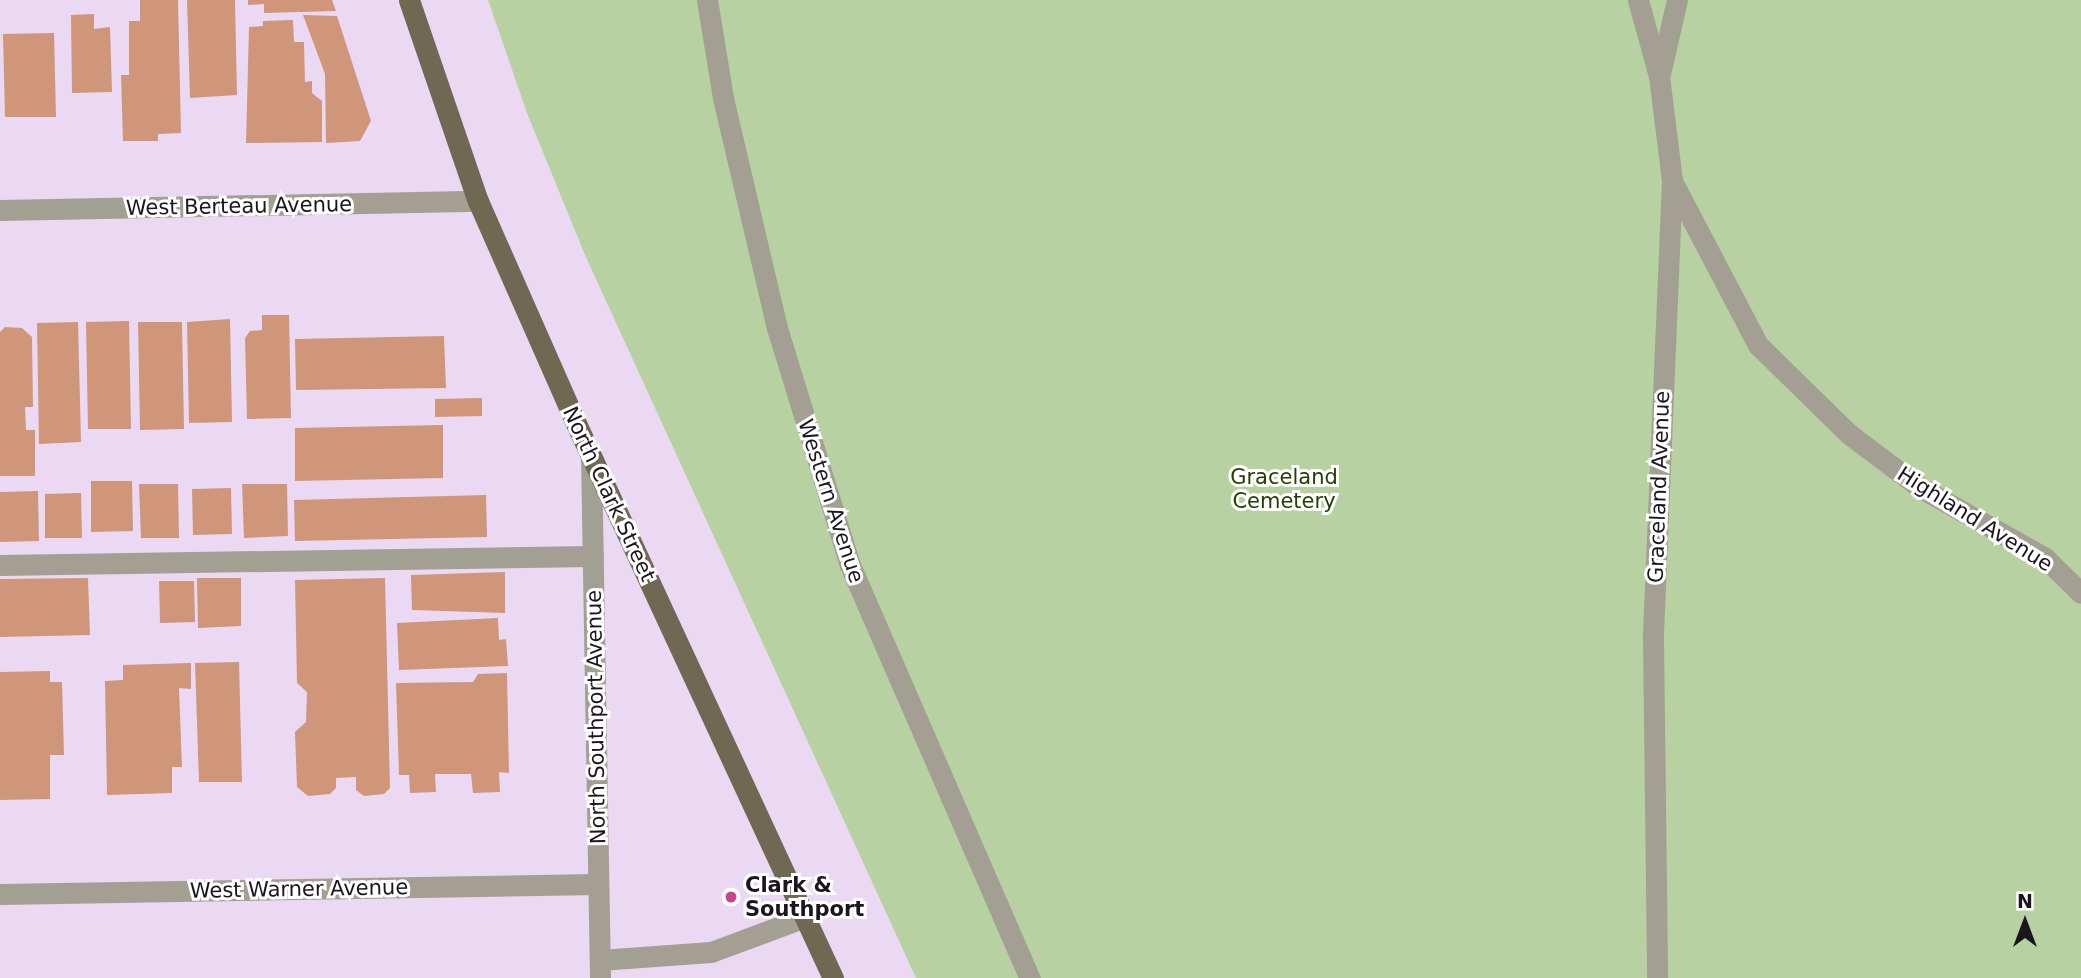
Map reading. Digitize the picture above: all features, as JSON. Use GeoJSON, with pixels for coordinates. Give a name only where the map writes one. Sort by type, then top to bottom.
{"type":"FeatureCollection","features":[{"type":"Feature","properties":{"kind":"main road","name":"North Clark Street"},"geometry":{"type":"LineString","coordinates":[[409,0],[478,201],[591,456],[833,978]]}},
{"type":"Feature","properties":{"kind":"street","name":"Western Avenue"},"geometry":{"type":"LineString","coordinates":[[707,0],[723,98],[777,328],[849,565],[1030,978]]}},
{"type":"Feature","properties":{"kind":"street","name":"Graceland Avenue"},"geometry":{"type":"LineString","coordinates":[[1638,0],[1659,76],[1672,180],[1653,639],[1657,978]]}},
{"type":"Feature","properties":{"kind":"street"},"geometry":{"type":"LineString","coordinates":[[1659,76],[1677,0]]}},
{"type":"Feature","properties":{"kind":"street","name":"Highland Avenue"},"geometry":{"type":"LineString","coordinates":[[1672,180],[1758,345],[1849,434],[1921,488],[2045,558],[2081,593]]}},
{"type":"Feature","properties":{"kind":"street","name":"West Berteau Avenue"},"geometry":{"type":"LineString","coordinates":[[0,210],[478,201]]}},
{"type":"Feature","properties":{"kind":"street","name":"North Southport Avenue"},"geometry":{"type":"LineString","coordinates":[[591,456],[600,969]]}},
{"type":"Feature","properties":{"kind":"street"},"geometry":{"type":"LineString","coordinates":[[0,565],[593,556]]}},
{"type":"Feature","properties":{"kind":"street","name":"West Warner Avenue"},"geometry":{"type":"LineString","coordinates":[[0,894],[598,884]]}},
{"type":"Feature","properties":{"kind":"street"},"geometry":{"type":"LineString","coordinates":[[600,969],[711,953],[805,917]]}},
{"type":"Feature","properties":{"kind":"green space","name":"Graceland Cemetery"},"geometry":{"type":"Polygon","coordinates":[[[488,0],[2081,0],[2081,978],[916,978],[585,255],[527,113],[488,0]]]}},
{"type":"Feature","properties":{"kind":"building"},"geometry":{"type":"Polygon","coordinates":[[[140,0],[178,0],[181,133],[158,134],[158,141],[123,141],[121,75],[129,75],[129,21],[140,21],[140,0]]]}},
{"type":"Feature","properties":{"kind":"building"},"geometry":{"type":"Polygon","coordinates":[[[187,0],[235,0],[237,95],[190,98],[187,0]]]}},
{"type":"Feature","properties":{"kind":"building"},"geometry":{"type":"Polygon","coordinates":[[[248,0],[332,0],[336,11],[264,13],[264,4],[248,5],[248,0]]]}},
{"type":"Feature","properties":{"kind":"building"},"geometry":{"type":"Polygon","coordinates":[[[94,14],[94,29],[110,27],[112,92],[72,93],[71,15],[94,14]]]}},
{"type":"Feature","properties":{"kind":"building"},"geometry":{"type":"Polygon","coordinates":[[[303,15],[337,16],[371,121],[360,141],[326,143],[325,74],[303,15]]]}},
{"type":"Feature","properties":{"kind":"building"},"geometry":{"type":"Polygon","coordinates":[[[293,20],[294,42],[304,42],[305,82],[312,81],[312,93],[322,101],[322,142],[246,143],[249,27],[263,26],[263,21],[293,20]]]}},
{"type":"Feature","properties":{"kind":"building"},"geometry":{"type":"Polygon","coordinates":[[[54,33],[56,117],[5,117],[3,34],[54,33]]]}},
{"type":"Feature","properties":{"kind":"building"},"geometry":{"type":"Polygon","coordinates":[[[262,315],[289,315],[291,418],[247,419],[245,338],[250,331],[262,330],[262,315]]]}},
{"type":"Feature","properties":{"kind":"building"},"geometry":{"type":"Polygon","coordinates":[[[230,319],[232,422],[189,423],[187,322],[230,319]]]}},
{"type":"Feature","properties":{"kind":"building"},"geometry":{"type":"Polygon","coordinates":[[[129,321],[131,429],[88,429],[86,322],[129,321]]]}},
{"type":"Feature","properties":{"kind":"building"},"geometry":{"type":"Polygon","coordinates":[[[78,322],[81,442],[39,444],[37,323],[78,322]]]}},
{"type":"Feature","properties":{"kind":"building"},"geometry":{"type":"Polygon","coordinates":[[[138,322],[182,322],[184,429],[140,430],[138,322]]]}},
{"type":"Feature","properties":{"kind":"building"},"geometry":{"type":"Polygon","coordinates":[[[5,327],[22,328],[32,337],[33,407],[25,407],[26,430],[35,430],[35,476],[0,476],[0,332],[5,327]]]}},
{"type":"Feature","properties":{"kind":"building"},"geometry":{"type":"Polygon","coordinates":[[[444,336],[446,388],[296,390],[295,339],[444,336]]]}},
{"type":"Feature","properties":{"kind":"building"},"geometry":{"type":"Polygon","coordinates":[[[482,398],[482,416],[435,417],[435,399],[482,398]]]}},
{"type":"Feature","properties":{"kind":"building"},"geometry":{"type":"Polygon","coordinates":[[[443,425],[443,478],[295,481],[295,428],[443,425]]]}},
{"type":"Feature","properties":{"kind":"building"},"geometry":{"type":"Polygon","coordinates":[[[91,481],[132,481],[133,531],[91,532],[91,481]]]}},
{"type":"Feature","properties":{"kind":"building"},"geometry":{"type":"Polygon","coordinates":[[[139,484],[178,484],[179,538],[141,538],[139,484]]]}},
{"type":"Feature","properties":{"kind":"building"},"geometry":{"type":"Polygon","coordinates":[[[242,484],[287,484],[288,536],[244,538],[242,484]]]}},
{"type":"Feature","properties":{"kind":"building"},"geometry":{"type":"Polygon","coordinates":[[[231,488],[232,534],[193,535],[192,489],[231,488]]]}},
{"type":"Feature","properties":{"kind":"building"},"geometry":{"type":"Polygon","coordinates":[[[38,491],[39,541],[0,542],[0,492],[38,491]]]}},
{"type":"Feature","properties":{"kind":"building"},"geometry":{"type":"Polygon","coordinates":[[[81,493],[82,538],[45,538],[45,494],[81,493]]]}},
{"type":"Feature","properties":{"kind":"building"},"geometry":{"type":"Polygon","coordinates":[[[486,495],[487,537],[295,541],[294,500],[486,495]]]}},
{"type":"Feature","properties":{"kind":"building"},"geometry":{"type":"Polygon","coordinates":[[[505,572],[505,613],[412,610],[411,575],[505,572]]]}},
{"type":"Feature","properties":{"kind":"building"},"geometry":{"type":"Polygon","coordinates":[[[88,578],[90,635],[0,637],[0,579],[88,578]]]}},
{"type":"Feature","properties":{"kind":"building"},"geometry":{"type":"Polygon","coordinates":[[[197,578],[241,578],[241,626],[198,628],[197,578]]]}},
{"type":"Feature","properties":{"kind":"building"},"geometry":{"type":"Polygon","coordinates":[[[385,578],[390,788],[384,794],[364,796],[356,790],[356,777],[336,778],[336,788],[330,794],[308,796],[297,787],[295,732],[306,722],[307,692],[297,683],[295,580],[385,578]]]}},
{"type":"Feature","properties":{"kind":"building"},"geometry":{"type":"Polygon","coordinates":[[[159,581],[194,581],[195,622],[160,623],[159,581]]]}},
{"type":"Feature","properties":{"kind":"building"},"geometry":{"type":"Polygon","coordinates":[[[498,618],[499,640],[506,639],[508,666],[399,670],[397,623],[498,618]]]}},
{"type":"Feature","properties":{"kind":"building"},"geometry":{"type":"Polygon","coordinates":[[[239,662],[242,782],[199,782],[195,663],[239,662]]]}},
{"type":"Feature","properties":{"kind":"building"},"geometry":{"type":"Polygon","coordinates":[[[191,663],[191,689],[179,688],[182,767],[172,767],[172,793],[107,795],[105,681],[123,680],[123,665],[191,663]]]}},
{"type":"Feature","properties":{"kind":"building"},"geometry":{"type":"Polygon","coordinates":[[[50,671],[50,682],[62,682],[64,755],[50,755],[50,799],[0,800],[0,672],[50,671]]]}},
{"type":"Feature","properties":{"kind":"building"},"geometry":{"type":"Polygon","coordinates":[[[507,673],[509,773],[499,772],[500,792],[473,793],[471,774],[435,774],[436,792],[410,793],[409,775],[399,775],[396,683],[473,682],[478,674],[507,673]]]}},
{"type":"Feature","properties":{"kind":"place","name":"Clark & Southport"},"geometry":{"type":"Point","coordinates":[731,897]}}]}
